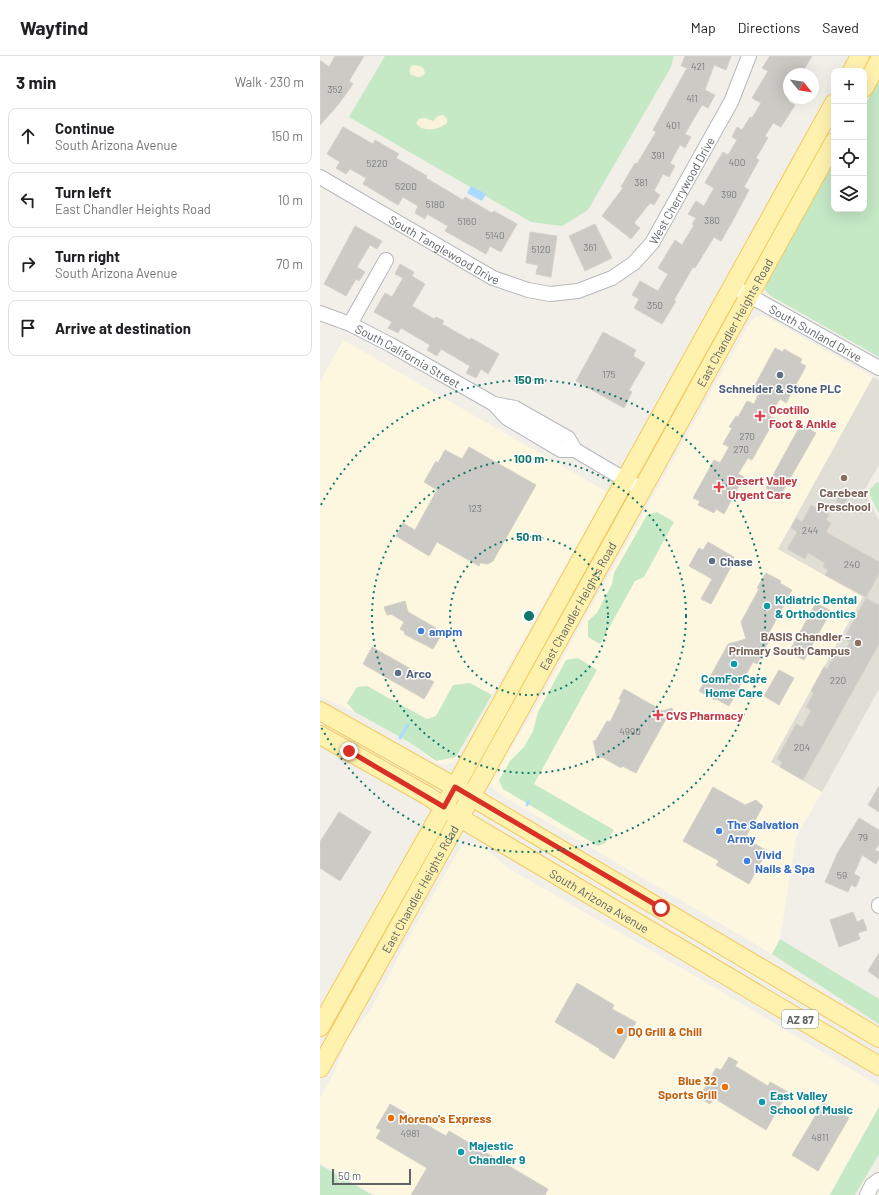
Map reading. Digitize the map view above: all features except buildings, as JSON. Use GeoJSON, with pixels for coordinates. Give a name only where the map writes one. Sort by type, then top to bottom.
{"type":"FeatureCollection","features":[{"type":"Feature","properties":{"kind":"main road"},"geometry":{"type":"LineString","coordinates":[[854,68],[860,56]]}},
{"type":"Feature","properties":{"kind":"main road"},"geometry":{"type":"LineString","coordinates":[[867,83],[879,61]]}},
{"type":"Feature","properties":{"kind":"main road","name":"East Chandler Heights Road"},"geometry":{"type":"LineString","coordinates":[[320,1027],[444,807],[833,104]]}},
{"type":"Feature","properties":{"kind":"main road","name":"East Chandler Heights Road"},"geometry":{"type":"LineString","coordinates":[[320,1068],[831,147]]}},
{"type":"Feature","properties":{"kind":"main road"},"geometry":{"type":"LineString","coordinates":[[598,530],[614,539]]}},
{"type":"Feature","properties":{"kind":"main road","name":"South Arizona Avenue"},"geometry":{"type":"LineString","coordinates":[[320,711],[455,787],[879,1038]]}},
{"type":"Feature","properties":{"kind":"main road","name":"South Arizona Avenue"},"geometry":{"type":"LineString","coordinates":[[320,735],[444,807],[460,818],[879,1066]]}},
{"type":"Feature","properties":{"kind":"street","name":"West Cherrywood Drive"},"geometry":{"type":"LineString","coordinates":[[578,291],[612,278],[634,263],[652,243],[731,102],[749,56]]}},
{"type":"Feature","properties":{"kind":"street","name":"South Tanglewood Drive"},"geometry":{"type":"LineString","coordinates":[[320,177],[494,278],[528,290],[550,294],[578,291]]}},
{"type":"Feature","properties":{"kind":"street"},"geometry":{"type":"LineString","coordinates":[[350,324],[386,260]]}},
{"type":"Feature","properties":{"kind":"street","name":"South Sunland Drive"},"geometry":{"type":"LineString","coordinates":[[732,286],[879,368]]}},
{"type":"Feature","properties":{"kind":"street","name":"South California Street"},"geometry":{"type":"LineString","coordinates":[[320,313],[350,324],[391,345],[494,404],[515,408],[561,450],[575,450],[626,479],[642,490]]}},
{"type":"Feature","properties":{"kind":"street"},"geometry":{"type":"LineString","coordinates":[[866,1195],[872,1185],[879,1180]]}},
{"type":"Feature","properties":{"kind":"shaded area"},"geometry":{"type":"Polygon","coordinates":[[[755,317],[767,317],[873,377],[778,549],[863,596],[771,762],[822,792],[796,837],[780,939],[772,954],[500,794],[492,787],[491,780],[525,726],[750,322],[755,317]]]}},
{"type":"Feature","properties":{"kind":"shaded area"},"geometry":{"type":"Polygon","coordinates":[[[343,340],[607,492],[457,757],[454,761],[446,765],[436,763],[409,742],[355,712],[320,696],[320,382],[343,340]]]}},
{"type":"Feature","properties":{"kind":"shaded area","name":"BASIS Chandler - Primary South Campus"},"geometry":{"type":"Polygon","coordinates":[[[873,377],[879,380],[879,465],[864,491],[879,520],[879,689],[822,792],[771,762],[863,597],[778,549],[873,377]]]}},
{"type":"Feature","properties":{"kind":"shaded area"},"geometry":{"type":"Polygon","coordinates":[[[478,843],[508,868],[695,976],[879,1086],[879,1106],[829,1195],[375,1195],[320,1163],[320,1098],[333,1075],[348,1038],[370,1011],[408,939],[456,855],[463,845],[478,843]]]}},
{"type":"Feature","properties":{"kind":"green space"},"geometry":{"type":"Polygon","coordinates":[[[385,56],[674,56],[671,67],[588,210],[562,226],[531,222],[349,117],[385,56]]]}},
{"type":"Feature","properties":{"kind":"green space"},"geometry":{"type":"Polygon","coordinates":[[[879,80],[879,357],[771,296],[765,290],[765,285],[831,166],[831,212],[867,212],[867,102],[879,80]]]}},
{"type":"Feature","properties":{"kind":"green space"},"geometry":{"type":"Polygon","coordinates":[[[877,482],[879,484],[879,514],[868,491],[877,482]]]}},
{"type":"Feature","properties":{"kind":"green space"},"geometry":{"type":"Polygon","coordinates":[[[657,512],[674,522],[644,577],[635,581],[600,644],[588,637],[588,621],[597,613],[612,584],[614,573],[647,515],[657,512]]]}},
{"type":"Feature","properties":{"kind":"green space"},"geometry":{"type":"Polygon","coordinates":[[[578,658],[597,670],[534,784],[614,830],[605,843],[598,846],[503,789],[499,780],[510,761],[524,747],[533,731],[538,712],[566,660],[578,658]]]}},
{"type":"Feature","properties":{"kind":"green space"},"geometry":{"type":"Polygon","coordinates":[[[470,683],[492,695],[456,757],[436,761],[409,742],[355,712],[347,703],[357,687],[367,686],[427,719],[436,716],[453,685],[470,683]]]}},
{"type":"Feature","properties":{"kind":"green space"},"geometry":{"type":"Polygon","coordinates":[[[780,939],[879,999],[879,1024],[772,954],[780,939]]]}},
{"type":"Feature","properties":{"kind":"green space"},"geometry":{"type":"Polygon","coordinates":[[[879,1107],[879,1154],[855,1195],[830,1195],[879,1107]]]}},
{"type":"Feature","properties":{"kind":"green space"},"geometry":{"type":"Polygon","coordinates":[[[320,1165],[372,1195],[320,1195],[320,1165]]]}},
{"type":"Feature","properties":{"kind":"sand"},"geometry":{"type":"Polygon","coordinates":[[[414,65],[423,68],[425,73],[422,76],[418,77],[410,74],[411,66],[414,65]]]}},
{"type":"Feature","properties":{"kind":"sand"},"geometry":{"type":"Polygon","coordinates":[[[443,115],[447,119],[447,123],[435,129],[422,128],[416,123],[419,119],[425,118],[433,121],[438,116],[443,115]]]}},
{"type":"Feature","properties":{"kind":"water"},"geometry":{"type":"Polygon","coordinates":[[[471,186],[486,194],[482,201],[467,193],[471,186]]]}},
{"type":"Feature","properties":{"kind":"waterway"},"geometry":{"type":"LineString","coordinates":[[400,738],[408,725]]}},
{"type":"Feature","properties":{"kind":"waterway"},"geometry":{"type":"LineString","coordinates":[[527,805],[529,801]]}},
{"type":"Feature","properties":{"kind":"place","name":"Schneider & Stone PLC"},"geometry":{"type":"Point","coordinates":[780,375]}},
{"type":"Feature","properties":{"kind":"place","name":"Ocotillo Foot & Ankle"},"geometry":{"type":"Point","coordinates":[760,416]}},
{"type":"Feature","properties":{"kind":"place","name":"Carebear Preschool"},"geometry":{"type":"Point","coordinates":[844,478]}},
{"type":"Feature","properties":{"kind":"place","name":"Desert Valley Urgent Care"},"geometry":{"type":"Point","coordinates":[719,487]}},
{"type":"Feature","properties":{"kind":"place","name":"Chase"},"geometry":{"type":"Point","coordinates":[712,561]}},
{"type":"Feature","properties":{"kind":"place","name":"Kidiatric Dental & Orthodontics"},"geometry":{"type":"Point","coordinates":[767,606]}},
{"type":"Feature","properties":{"kind":"place","name":"ampm"},"geometry":{"type":"Point","coordinates":[421,631]}},
{"type":"Feature","properties":{"kind":"place","name":"BASIS Chandler - Primary South Campus"},"geometry":{"type":"Point","coordinates":[858,643]}},
{"type":"Feature","properties":{"kind":"place","name":"ComForCare Home Care"},"geometry":{"type":"Point","coordinates":[734,664]}},
{"type":"Feature","properties":{"kind":"place","name":"Arco"},"geometry":{"type":"Point","coordinates":[398,673]}},
{"type":"Feature","properties":{"kind":"place","name":"CVS Pharmacy"},"geometry":{"type":"Point","coordinates":[658,715]}},
{"type":"Feature","properties":{"kind":"place","name":"The Salvation Army"},"geometry":{"type":"Point","coordinates":[719,831]}},
{"type":"Feature","properties":{"kind":"place","name":"Vivid Nails & Spa"},"geometry":{"type":"Point","coordinates":[747,861]}},
{"type":"Feature","properties":{"kind":"place","name":"DQ Grill & Chill"},"geometry":{"type":"Point","coordinates":[620,1031]}},
{"type":"Feature","properties":{"kind":"place","name":"Blue 32 Sports Grill"},"geometry":{"type":"Point","coordinates":[725,1087]}},
{"type":"Feature","properties":{"kind":"place","name":"East Valley School of Music"},"geometry":{"type":"Point","coordinates":[762,1102]}},
{"type":"Feature","properties":{"kind":"place","name":"Moreno's Express"},"geometry":{"type":"Point","coordinates":[391,1118]}},
{"type":"Feature","properties":{"kind":"place","name":"Majestic Chandler 9"},"geometry":{"type":"Point","coordinates":[461,1152]}},
{"type":"Feature","properties":{"kind":"route"},"geometry":{"type":"LineString","coordinates":[[349,751],[428,796],[444,807],[455,787],[661,908]]}}]}
